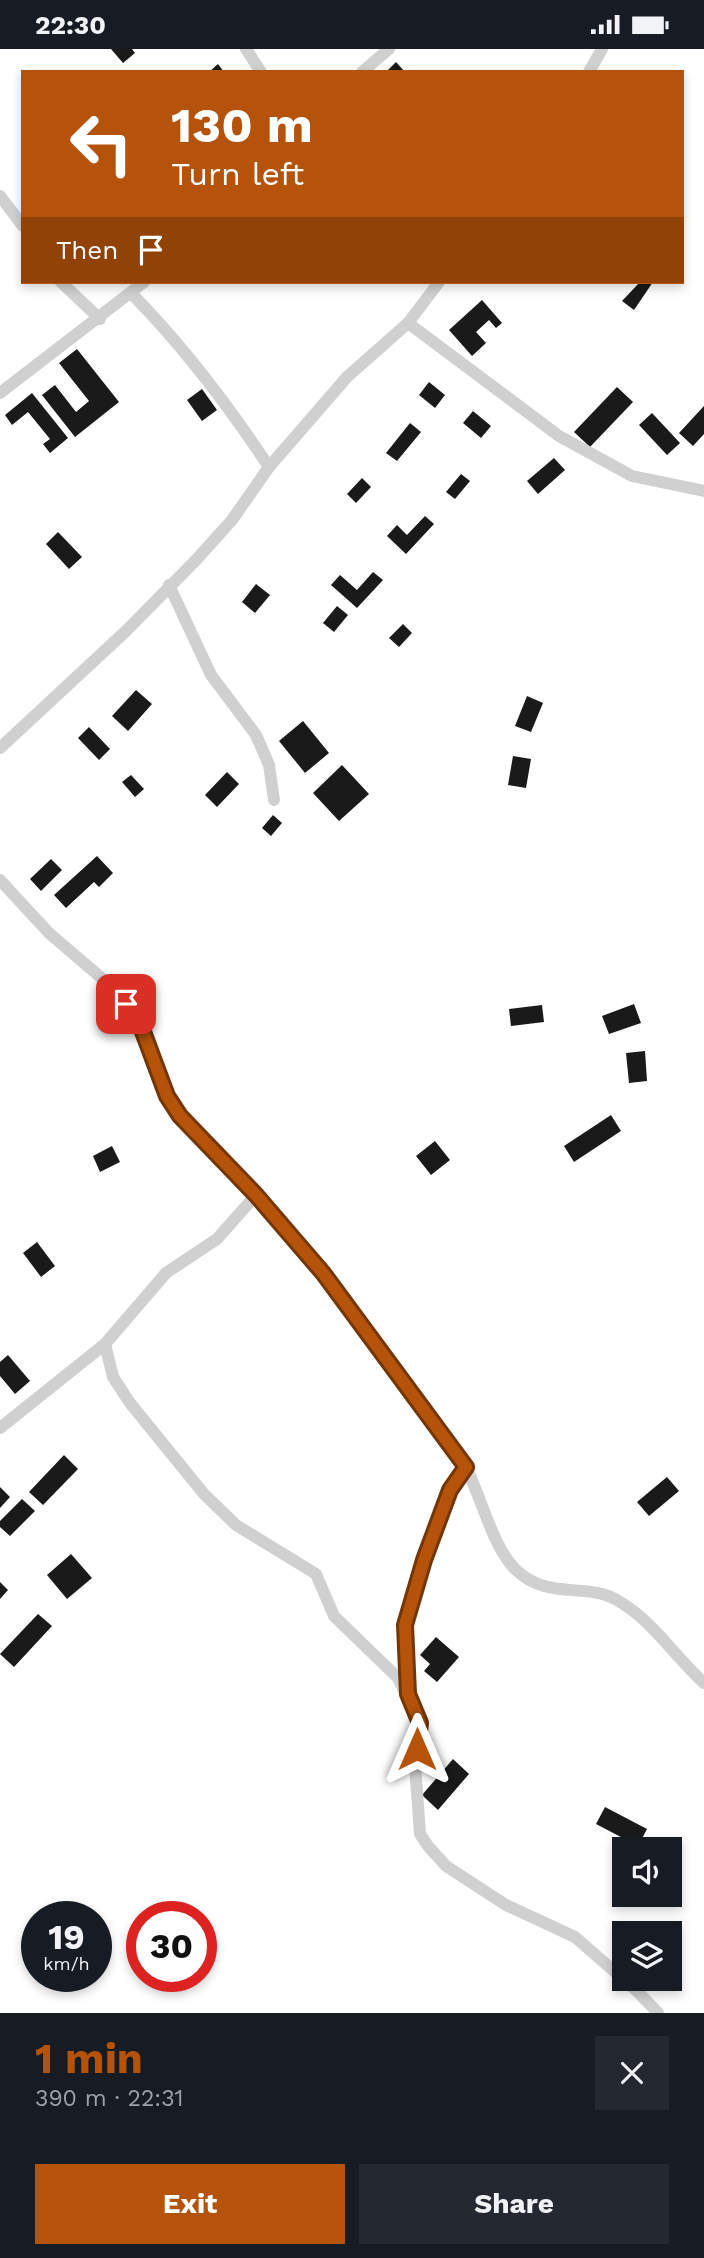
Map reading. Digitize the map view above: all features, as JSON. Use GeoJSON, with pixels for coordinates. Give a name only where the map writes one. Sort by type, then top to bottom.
{"type":"FeatureCollection","features":[{"type":"Feature","properties":{"kind":"street"},"geometry":{"type":"LineString","coordinates":[[246,49],[260,70]]}},
{"type":"Feature","properties":{"kind":"street"},"geometry":{"type":"LineString","coordinates":[[364,70],[388,49]]}},
{"type":"Feature","properties":{"kind":"street"},"geometry":{"type":"LineString","coordinates":[[590,70],[602,49]]}},
{"type":"Feature","properties":{"kind":"street"},"geometry":{"type":"LineString","coordinates":[[0,196],[21,223]]}},
{"type":"Feature","properties":{"kind":"street"},"geometry":{"type":"LineString","coordinates":[[63,284],[100,319]]}},
{"type":"Feature","properties":{"kind":"street"},"geometry":{"type":"LineString","coordinates":[[0,393],[143,284]]}},
{"type":"Feature","properties":{"kind":"street"},"geometry":{"type":"LineString","coordinates":[[0,748],[126,631],[232,520],[269,467],[347,377],[408,323],[437,284]]}},
{"type":"Feature","properties":{"kind":"street"},"geometry":{"type":"LineString","coordinates":[[132,294],[168,331],[210,384],[269,467]]}},
{"type":"Feature","properties":{"kind":"street"},"geometry":{"type":"LineString","coordinates":[[408,323],[559,436],[632,476],[704,491]]}},
{"type":"Feature","properties":{"kind":"street"},"geometry":{"type":"LineString","coordinates":[[169,585],[211,675],[256,735],[269,765],[274,800]]}},
{"type":"Feature","properties":{"kind":"street"},"geometry":{"type":"LineString","coordinates":[[0,880],[49,933],[112,987],[139,1021],[167,1096],[180,1116],[256,1195],[323,1273],[466,1467],[502,1554],[517,1571],[552,1588],[603,1594],[617,1600],[650,1626],[704,1683]]}},
{"type":"Feature","properties":{"kind":"street"},"geometry":{"type":"LineString","coordinates":[[0,1428],[105,1344],[166,1273],[217,1238],[256,1195]]}},
{"type":"Feature","properties":{"kind":"street"},"geometry":{"type":"LineString","coordinates":[[105,1344],[113,1377],[130,1403],[204,1495],[236,1525],[316,1574],[334,1616],[387,1665],[408,1694],[420,1723],[416,1775],[420,1833],[428,1846],[446,1866],[506,1905],[575,1937],[658,2013]]}},
{"type":"Feature","properties":{"kind":"street"},"geometry":{"type":"LineString","coordinates":[[408,1694],[405,1625],[450,1490],[466,1467]]}},
{"type":"Feature","properties":{"kind":"building"},"geometry":{"type":"Polygon","coordinates":[[[111,49],[132,49],[135,53],[123,63],[111,49]]]}},
{"type":"Feature","properties":{"kind":"building"},"geometry":{"type":"Polygon","coordinates":[[[396,62],[403,70],[388,70],[396,62]]]}},
{"type":"Feature","properties":{"kind":"building"},"geometry":{"type":"Polygon","coordinates":[[[218,64],[222,70],[211,70],[218,64]]]}},
{"type":"Feature","properties":{"kind":"building"},"geometry":{"type":"Polygon","coordinates":[[[638,284],[652,284],[634,310],[622,301],[638,284]]]}},
{"type":"Feature","properties":{"kind":"building"},"geometry":{"type":"Polygon","coordinates":[[[482,300],[502,323],[496,328],[489,320],[476,332],[486,343],[472,356],[449,330],[482,300]]]}},
{"type":"Feature","properties":{"kind":"building"},"geometry":{"type":"Polygon","coordinates":[[[77,349],[119,402],[75,437],[42,395],[55,385],[76,412],[89,401],[59,363],[77,349]]]}},
{"type":"Feature","properties":{"kind":"building"},"geometry":{"type":"Polygon","coordinates":[[[429,382],[445,395],[435,408],[419,395],[429,382]]]}},
{"type":"Feature","properties":{"kind":"building"},"geometry":{"type":"Polygon","coordinates":[[[617,387],[633,402],[590,447],[574,432],[617,387]]]}},
{"type":"Feature","properties":{"kind":"building"},"geometry":{"type":"Polygon","coordinates":[[[202,389],[217,410],[202,421],[187,400],[202,389]]]}},
{"type":"Feature","properties":{"kind":"building"},"geometry":{"type":"Polygon","coordinates":[[[32,393],[68,438],[50,453],[43,444],[50,439],[28,412],[12,425],[5,415],[32,393]]]}},
{"type":"Feature","properties":{"kind":"building"},"geometry":{"type":"Polygon","coordinates":[[[704,406],[704,434],[693,446],[679,433],[704,406]]]}},
{"type":"Feature","properties":{"kind":"building"},"geometry":{"type":"Polygon","coordinates":[[[473,411],[491,426],[481,438],[463,423],[473,411]]]}},
{"type":"Feature","properties":{"kind":"building"},"geometry":{"type":"Polygon","coordinates":[[[652,413],[680,443],[667,455],[639,425],[652,413]]]}},
{"type":"Feature","properties":{"kind":"building"},"geometry":{"type":"Polygon","coordinates":[[[410,423],[421,432],[397,461],[386,453],[410,423]]]}},
{"type":"Feature","properties":{"kind":"building"},"geometry":{"type":"Polygon","coordinates":[[[554,458],[565,470],[538,494],[527,481],[554,458]]]}},
{"type":"Feature","properties":{"kind":"building"},"geometry":{"type":"Polygon","coordinates":[[[461,474],[470,481],[455,499],[446,492],[461,474]]]}},
{"type":"Feature","properties":{"kind":"building"},"geometry":{"type":"Polygon","coordinates":[[[362,478],[371,487],[356,503],[347,494],[362,478]]]}},
{"type":"Feature","properties":{"kind":"building"},"geometry":{"type":"Polygon","coordinates":[[[425,516],[434,524],[406,554],[387,536],[397,525],[407,535],[425,516]]]}},
{"type":"Feature","properties":{"kind":"building"},"geometry":{"type":"Polygon","coordinates":[[[58,532],[82,557],[69,569],[46,544],[58,532]]]}},
{"type":"Feature","properties":{"kind":"building"},"geometry":{"type":"Polygon","coordinates":[[[373,572],[383,580],[357,608],[331,585],[340,575],[357,590],[373,572]]]}},
{"type":"Feature","properties":{"kind":"building"},"geometry":{"type":"Polygon","coordinates":[[[256,584],[270,595],[255,613],[242,602],[256,584]]]}},
{"type":"Feature","properties":{"kind":"building"},"geometry":{"type":"Polygon","coordinates":[[[337,606],[348,615],[334,632],[323,623],[337,606]]]}},
{"type":"Feature","properties":{"kind":"building"},"geometry":{"type":"Polygon","coordinates":[[[403,624],[412,633],[399,647],[389,638],[403,624]]]}},
{"type":"Feature","properties":{"kind":"building"},"geometry":{"type":"Polygon","coordinates":[[[136,690],[152,704],[128,731],[112,716],[136,690]]]}},
{"type":"Feature","properties":{"kind":"building"},"geometry":{"type":"Polygon","coordinates":[[[527,696],[543,703],[531,732],[515,726],[527,696]]]}},
{"type":"Feature","properties":{"kind":"building"},"geometry":{"type":"Polygon","coordinates":[[[303,721],[329,753],[305,773],[279,741],[303,721]]]}},
{"type":"Feature","properties":{"kind":"building"},"geometry":{"type":"Polygon","coordinates":[[[89,727],[110,749],[99,760],[78,738],[89,727]]]}},
{"type":"Feature","properties":{"kind":"building"},"geometry":{"type":"Polygon","coordinates":[[[513,756],[531,759],[526,788],[508,785],[513,756]]]}},
{"type":"Feature","properties":{"kind":"building"},"geometry":{"type":"Polygon","coordinates":[[[342,765],[369,794],[339,821],[313,793],[342,765]]]}},
{"type":"Feature","properties":{"kind":"building"},"geometry":{"type":"Polygon","coordinates":[[[227,772],[239,784],[217,807],[205,795],[227,772]]]}},
{"type":"Feature","properties":{"kind":"building"},"geometry":{"type":"Polygon","coordinates":[[[131,775],[144,789],[135,797],[122,782],[131,775]]]}},
{"type":"Feature","properties":{"kind":"building"},"geometry":{"type":"Polygon","coordinates":[[[273,815],[282,823],[271,836],[262,828],[273,815]]]}},
{"type":"Feature","properties":{"kind":"building"},"geometry":{"type":"Polygon","coordinates":[[[97,856],[113,873],[99,887],[94,882],[66,908],[54,895],[97,856]]]}},
{"type":"Feature","properties":{"kind":"building"},"geometry":{"type":"Polygon","coordinates":[[[51,859],[62,870],[41,891],[30,879],[51,859]]]}},
{"type":"Feature","properties":{"kind":"building"},"geometry":{"type":"Polygon","coordinates":[[[634,1004],[641,1023],[609,1034],[602,1016],[634,1004]]]}},
{"type":"Feature","properties":{"kind":"building"},"geometry":{"type":"Polygon","coordinates":[[[542,1005],[544,1022],[511,1026],[509,1009],[542,1005]]]}},
{"type":"Feature","properties":{"kind":"building"},"geometry":{"type":"Polygon","coordinates":[[[645,1051],[647,1081],[629,1083],[626,1053],[645,1051]]]}},
{"type":"Feature","properties":{"kind":"building"},"geometry":{"type":"Polygon","coordinates":[[[611,1115],[621,1131],[574,1162],[564,1146],[611,1115]]]}},
{"type":"Feature","properties":{"kind":"building"},"geometry":{"type":"Polygon","coordinates":[[[435,1141],[450,1160],[431,1175],[416,1156],[435,1141]]]}},
{"type":"Feature","properties":{"kind":"building"},"geometry":{"type":"Polygon","coordinates":[[[112,1146],[120,1162],[100,1172],[93,1156],[112,1146]]]}},
{"type":"Feature","properties":{"kind":"building"},"geometry":{"type":"Polygon","coordinates":[[[37,1242],[55,1266],[41,1277],[23,1253],[37,1242]]]}},
{"type":"Feature","properties":{"kind":"building"},"geometry":{"type":"Polygon","coordinates":[[[8,1355],[30,1381],[15,1394],[0,1376],[0,1362],[8,1355]]]}},
{"type":"Feature","properties":{"kind":"building"},"geometry":{"type":"Polygon","coordinates":[[[64,1455],[78,1469],[43,1505],[29,1492],[64,1455]]]}},
{"type":"Feature","properties":{"kind":"building"},"geometry":{"type":"Polygon","coordinates":[[[667,1477],[679,1491],[649,1516],[637,1502],[667,1477]]]}},
{"type":"Feature","properties":{"kind":"building"},"geometry":{"type":"Polygon","coordinates":[[[0,1487],[10,1497],[0,1508],[0,1487]]]}},
{"type":"Feature","properties":{"kind":"building"},"geometry":{"type":"Polygon","coordinates":[[[22,1499],[35,1511],[10,1536],[0,1527],[0,1521],[22,1499]]]}},
{"type":"Feature","properties":{"kind":"building"},"geometry":{"type":"Polygon","coordinates":[[[71,1554],[92,1578],[67,1599],[47,1575],[71,1554]]]}},
{"type":"Feature","properties":{"kind":"building"},"geometry":{"type":"Polygon","coordinates":[[[0,1582],[8,1590],[0,1599],[0,1582]]]}},
{"type":"Feature","properties":{"kind":"building"},"geometry":{"type":"Polygon","coordinates":[[[38,1614],[52,1626],[14,1667],[0,1654],[38,1614]]]}},
{"type":"Feature","properties":{"kind":"building"},"geometry":{"type":"Polygon","coordinates":[[[436,1637],[459,1657],[437,1682],[424,1671],[430,1664],[420,1655],[436,1637]]]}},
{"type":"Feature","properties":{"kind":"building"},"geometry":{"type":"Polygon","coordinates":[[[453,1759],[469,1774],[438,1810],[422,1795],[453,1759]]]}},
{"type":"Feature","properties":{"kind":"building"},"geometry":{"type":"Polygon","coordinates":[[[605,1807],[647,1829],[643,1837],[621,1837],[596,1824],[605,1807]]]}},
{"type":"Feature","properties":{"kind":"route"},"geometry":{"type":"LineString","coordinates":[[126,1004],[139,1021],[167,1096],[180,1116],[256,1195],[323,1273],[466,1467],[450,1490],[424,1560],[405,1625],[408,1694],[420,1723],[417,1749]]}}]}
